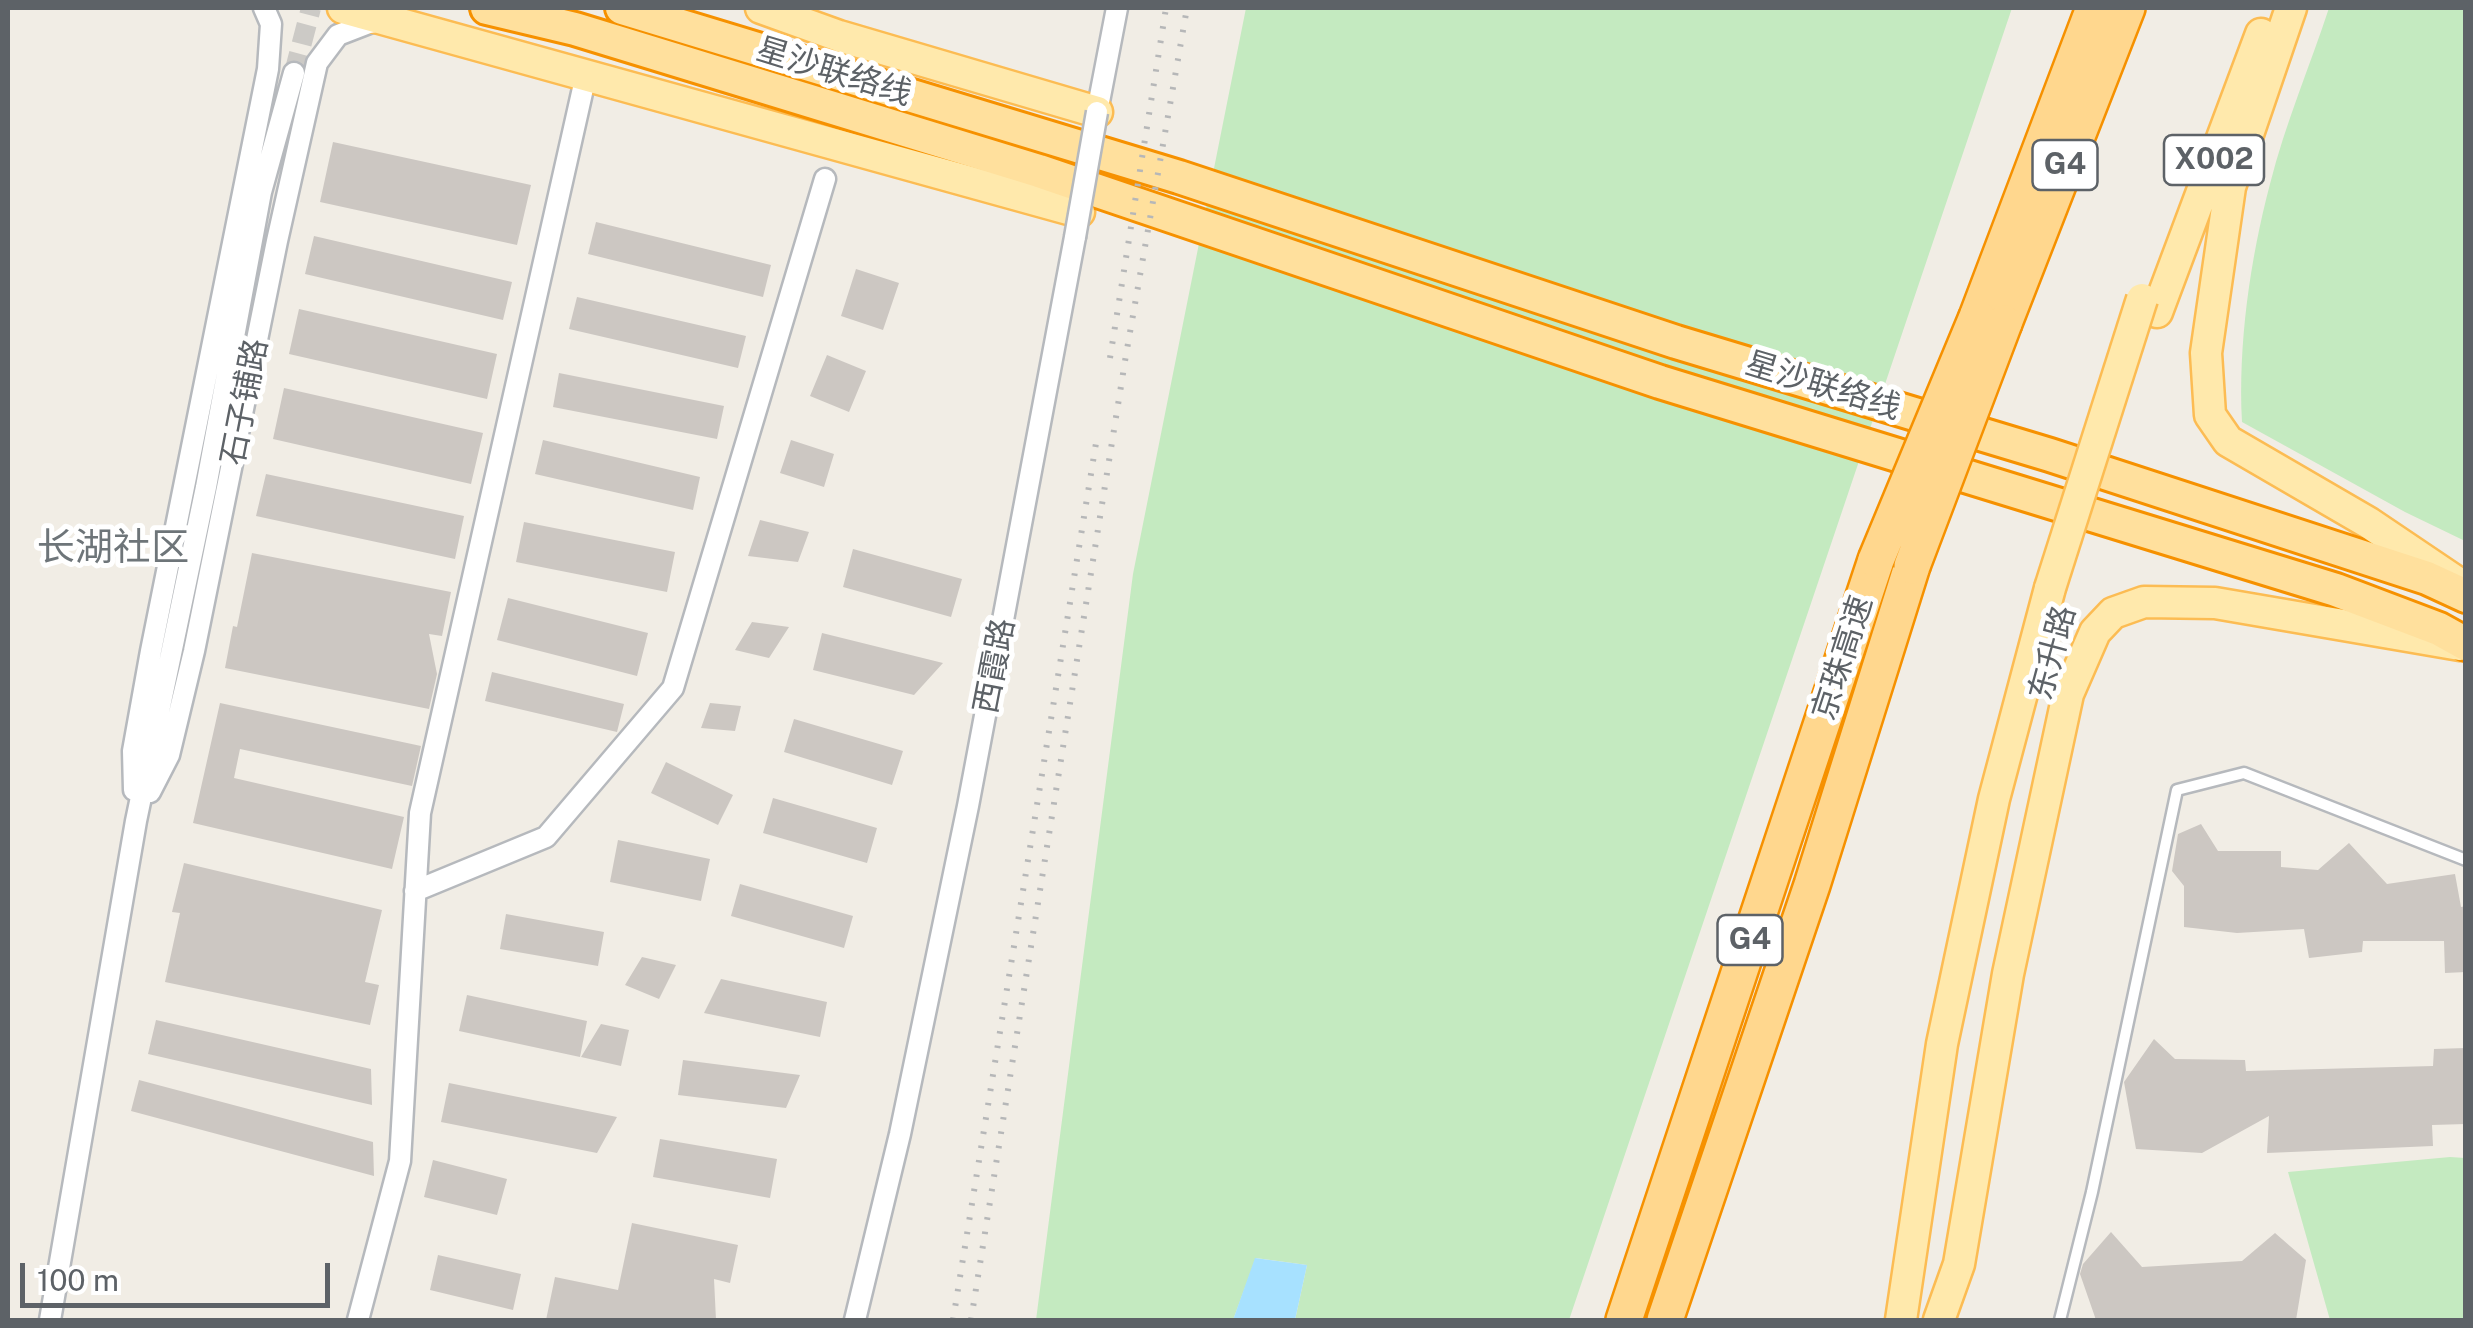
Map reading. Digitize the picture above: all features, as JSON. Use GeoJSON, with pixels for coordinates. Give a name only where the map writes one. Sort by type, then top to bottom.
{"type":"FeatureCollection","features":[{"type":"Feature","properties":{"kind":"highway"},"geometry":{"type":"LineString","coordinates":[[487,8],[575,30],[1039,171],[1660,382],[2336,590],[2439,629],[2466,645]]}},
{"type":"Feature","properties":{"kind":"highway","name":"星沙联络线"},"geometry":{"type":"LineString","coordinates":[[622,8],[1180,177],[1676,342],[2050,455],[2427,578],[2466,596]]}},
{"type":"Feature","properties":{"kind":"highway","name":"京珠高速"},"geometry":{"type":"LineString","coordinates":[[1664,1320],[1812,885],[1990,320],[2094,8]]}},
{"type":"Feature","properties":{"kind":"highway","name":"京珠高速"},"geometry":{"type":"LineString","coordinates":[[1624,1320],[1876,560],[1990,320],[2126,8]]}},
{"type":"Feature","properties":{"kind":"highway"},"geometry":{"type":"LineString","coordinates":[[1690,1320],[1812,885]]}},
{"type":"Feature","properties":{"kind":"main road"},"geometry":{"type":"LineString","coordinates":[[344,8],[586,75],[1077,225]]}},
{"type":"Feature","properties":{"kind":"main road"},"geometry":{"type":"LineString","coordinates":[[762,8],[839,36],[1097,112]]}},
{"type":"Feature","properties":{"kind":"main road","name":"东升路"},"geometry":{"type":"LineString","coordinates":[[1901,1320],[1942,1044],[1994,799],[2149,306],[2253,8]]}},
{"type":"Feature","properties":{"kind":"main road","name":"东升路"},"geometry":{"type":"LineString","coordinates":[[2149,306],[2271,8]]}},
{"type":"Feature","properties":{"kind":"main road"},"geometry":{"type":"LineString","coordinates":[[2291,8],[2230,186],[2206,352],[2210,415],[2228,441],[2369,523],[2466,588]]}},
{"type":"Feature","properties":{"kind":"main road","name":"东升路"},"geometry":{"type":"LineString","coordinates":[[1919,1320],[1954,1044],[2060,591]]}},
{"type":"Feature","properties":{"kind":"main road"},"geometry":{"type":"LineString","coordinates":[[1940,1320],[1959,1264],[2008,974],[2068,694],[2095,632],[2113,613],[2144,602],[2215,603],[2466,645]]}},
{"type":"Feature","properties":{"kind":"street","name":"石子铺路"},"geometry":{"type":"LineString","coordinates":[[136,821],[133,750],[272,45],[271,24],[264,8]]}},
{"type":"Feature","properties":{"kind":"street","name":"西霞路"},"geometry":{"type":"LineString","coordinates":[[855,1320],[900,1134],[968,806],[1117,8]]}},
{"type":"Feature","properties":{"kind":"street","name":"石子铺路"},"geometry":{"type":"LineString","coordinates":[[136,821],[169,755],[194,651],[276,240],[317,63],[338,35],[369,23],[388,21]]}},
{"type":"Feature","properties":{"kind":"street","name":"石子铺路"},"geometry":{"type":"LineString","coordinates":[[50,1320],[136,821],[206,487],[261,192],[294,72]]}},
{"type":"Feature","properties":{"kind":"street"},"geometry":{"type":"LineString","coordinates":[[358,1320],[400,1160],[420,813],[586,75]]}},
{"type":"Feature","properties":{"kind":"street"},"geometry":{"type":"LineString","coordinates":[[415,891],[546,837],[673,688],[825,179]]}},
{"type":"Feature","properties":{"kind":"lane"},"geometry":{"type":"LineString","coordinates":[[2060,1320],[2092,1192],[2176,790],[2244,773],[2466,860]]}},
{"type":"Feature","properties":{"kind":"green space"},"geometry":{"type":"Polygon","coordinates":[[[1246,8],[2012,8],[1569,1320],[1295,1320],[1307,1265],[1256,1258],[1233,1320],[1036,1320],[1133,574],[1246,8]]]}},
{"type":"Feature","properties":{"kind":"green space"},"geometry":{"type":"Polygon","coordinates":[[[2329,8],[2465,8],[2465,541],[2242,422],[2244,332],[2257,242],[2283,139],[2329,8]]]}},
{"type":"Feature","properties":{"kind":"green space"},"geometry":{"type":"Polygon","coordinates":[[[2465,1158],[2465,1320],[2330,1320],[2288,1172],[2465,1158]]]}},
{"type":"Feature","properties":{"kind":"water"},"geometry":{"type":"Polygon","coordinates":[[[1255,1258],[1307,1265],[1295,1320],[1233,1320],[1255,1258]]]}},
{"type":"Feature","properties":{"kind":"building"},"geometry":{"type":"Polygon","coordinates":[[[333,142],[531,185],[517,245],[320,202],[333,142]]]}},
{"type":"Feature","properties":{"kind":"building"},"geometry":{"type":"Polygon","coordinates":[[[596,222],[771,265],[763,297],[588,254],[596,222]]]}},
{"type":"Feature","properties":{"kind":"building"},"geometry":{"type":"Polygon","coordinates":[[[314,236],[512,282],[503,320],[305,274],[314,236]]]}},
{"type":"Feature","properties":{"kind":"building"},"geometry":{"type":"Polygon","coordinates":[[[856,269],[899,283],[883,330],[841,316],[856,269]]]}},
{"type":"Feature","properties":{"kind":"building"},"geometry":{"type":"Polygon","coordinates":[[[577,297],[746,336],[738,368],[569,329],[577,297]]]}},
{"type":"Feature","properties":{"kind":"building"},"geometry":{"type":"Polygon","coordinates":[[[299,309],[497,354],[487,399],[289,354],[299,309]]]}},
{"type":"Feature","properties":{"kind":"building"},"geometry":{"type":"Polygon","coordinates":[[[827,355],[866,371],[849,412],[810,396],[827,355]]]}},
{"type":"Feature","properties":{"kind":"building"},"geometry":{"type":"Polygon","coordinates":[[[559,373],[724,406],[717,439],[553,407],[559,373]]]}},
{"type":"Feature","properties":{"kind":"building"},"geometry":{"type":"Polygon","coordinates":[[[284,388],[483,433],[471,484],[273,439],[284,388]]]}},
{"type":"Feature","properties":{"kind":"building"},"geometry":{"type":"Polygon","coordinates":[[[543,440],[700,477],[693,510],[535,474],[543,440]]]}},
{"type":"Feature","properties":{"kind":"building"},"geometry":{"type":"Polygon","coordinates":[[[791,440],[834,454],[824,487],[780,473],[791,440]]]}},
{"type":"Feature","properties":{"kind":"building"},"geometry":{"type":"Polygon","coordinates":[[[266,474],[464,516],[455,559],[256,516],[266,474]]]}},
{"type":"Feature","properties":{"kind":"building"},"geometry":{"type":"Polygon","coordinates":[[[760,520],[809,532],[798,562],[748,556],[760,520]]]}},
{"type":"Feature","properties":{"kind":"building"},"geometry":{"type":"Polygon","coordinates":[[[524,522],[675,552],[667,592],[516,562],[524,522]]]}},
{"type":"Feature","properties":{"kind":"building"},"geometry":{"type":"Polygon","coordinates":[[[853,549],[962,579],[951,617],[843,587],[853,549]]]}},
{"type":"Feature","properties":{"kind":"building"},"geometry":{"type":"Polygon","coordinates":[[[252,553],[451,592],[442,636],[429,634],[437,674],[429,709],[225,668],[252,553]]]}},
{"type":"Feature","properties":{"kind":"building"},"geometry":{"type":"Polygon","coordinates":[[[508,598],[648,633],[637,676],[497,640],[508,598]]]}},
{"type":"Feature","properties":{"kind":"building"},"geometry":{"type":"Polygon","coordinates":[[[752,622],[789,627],[769,658],[735,650],[752,622]]]}},
{"type":"Feature","properties":{"kind":"building"},"geometry":{"type":"Polygon","coordinates":[[[822,633],[943,663],[914,695],[813,670],[822,633]]]}},
{"type":"Feature","properties":{"kind":"building"},"geometry":{"type":"Polygon","coordinates":[[[492,672],[624,704],[617,732],[485,701],[492,672]]]}},
{"type":"Feature","properties":{"kind":"building"},"geometry":{"type":"Polygon","coordinates":[[[220,703],[421,746],[412,786],[240,749],[234,778],[404,817],[392,869],[193,823],[220,703]]]}},
{"type":"Feature","properties":{"kind":"building"},"geometry":{"type":"Polygon","coordinates":[[[710,703],[741,706],[735,731],[701,728],[710,703]]]}},
{"type":"Feature","properties":{"kind":"building"},"geometry":{"type":"Polygon","coordinates":[[[794,719],[903,751],[892,785],[784,752],[794,719]]]}},
{"type":"Feature","properties":{"kind":"building"},"geometry":{"type":"Polygon","coordinates":[[[666,762],[733,795],[718,825],[651,793],[666,762]]]}},
{"type":"Feature","properties":{"kind":"building"},"geometry":{"type":"Polygon","coordinates":[[[773,798],[877,828],[867,863],[763,833],[773,798]]]}},
{"type":"Feature","properties":{"kind":"building"},"geometry":{"type":"Polygon","coordinates":[[[2201,824],[2218,851],[2281,851],[2281,867],[2318,870],[2349,843],[2387,884],[2455,874],[2461,907],[2466,906],[2466,972],[2445,973],[2444,941],[2363,941],[2362,952],[2309,958],[2304,929],[2237,933],[2184,927],[2184,886],[2172,871],[2178,834],[2201,824]]]}},
{"type":"Feature","properties":{"kind":"building"},"geometry":{"type":"Polygon","coordinates":[[[618,840],[710,859],[701,901],[610,882],[618,840]]]}},
{"type":"Feature","properties":{"kind":"building"},"geometry":{"type":"Polygon","coordinates":[[[184,863],[382,910],[365,982],[379,985],[370,1025],[165,982],[180,913],[172,912],[184,863]]]}},
{"type":"Feature","properties":{"kind":"building"},"geometry":{"type":"Polygon","coordinates":[[[740,884],[853,916],[844,948],[731,916],[740,884]]]}},
{"type":"Feature","properties":{"kind":"building"},"geometry":{"type":"Polygon","coordinates":[[[506,914],[604,932],[598,966],[500,949],[506,914]]]}},
{"type":"Feature","properties":{"kind":"building"},"geometry":{"type":"Polygon","coordinates":[[[642,957],[676,965],[659,999],[625,985],[642,957]]]}},
{"type":"Feature","properties":{"kind":"building"},"geometry":{"type":"Polygon","coordinates":[[[721,979],[827,1002],[820,1037],[704,1013],[721,979]]]}},
{"type":"Feature","properties":{"kind":"building"},"geometry":{"type":"Polygon","coordinates":[[[467,995],[587,1021],[580,1057],[459,1031],[467,995]]]}},
{"type":"Feature","properties":{"kind":"building"},"geometry":{"type":"Polygon","coordinates":[[[156,1020],[371,1069],[372,1105],[148,1054],[156,1020]]]}},
{"type":"Feature","properties":{"kind":"building"},"geometry":{"type":"Polygon","coordinates":[[[601,1024],[629,1030],[621,1066],[581,1057],[601,1024]]]}},
{"type":"Feature","properties":{"kind":"building"},"geometry":{"type":"Polygon","coordinates":[[[2154,1039],[2175,1059],[2245,1060],[2246,1071],[2433,1066],[2434,1049],[2466,1048],[2466,1124],[2432,1125],[2433,1146],[2267,1153],[2269,1116],[2202,1153],[2136,1149],[2124,1082],[2154,1039]]]}},
{"type":"Feature","properties":{"kind":"building"},"geometry":{"type":"Polygon","coordinates":[[[683,1060],[800,1075],[786,1108],[678,1095],[683,1060]]]}},
{"type":"Feature","properties":{"kind":"building"},"geometry":{"type":"Polygon","coordinates":[[[139,1080],[373,1142],[374,1176],[131,1111],[139,1080]]]}},
{"type":"Feature","properties":{"kind":"building"},"geometry":{"type":"Polygon","coordinates":[[[449,1083],[617,1117],[597,1153],[441,1122],[449,1083]]]}},
{"type":"Feature","properties":{"kind":"building"},"geometry":{"type":"Polygon","coordinates":[[[660,1139],[777,1159],[770,1198],[653,1177],[660,1139]]]}},
{"type":"Feature","properties":{"kind":"building"},"geometry":{"type":"Polygon","coordinates":[[[433,1160],[507,1179],[497,1215],[424,1197],[433,1160]]]}},
{"type":"Feature","properties":{"kind":"building"},"geometry":{"type":"Polygon","coordinates":[[[632,1223],[738,1245],[730,1283],[714,1279],[716,1320],[546,1320],[555,1277],[618,1290],[632,1223]]]}},
{"type":"Feature","properties":{"kind":"building"},"geometry":{"type":"Polygon","coordinates":[[[2111,1232],[2142,1267],[2242,1261],[2275,1233],[2306,1260],[2296,1320],[2096,1320],[2080,1274],[2083,1264],[2111,1232]]]}},
{"type":"Feature","properties":{"kind":"building"},"geometry":{"type":"Polygon","coordinates":[[[438,1255],[521,1274],[513,1310],[430,1290],[438,1255]]]}},
{"type":"Feature","properties":{"kind":"tunnel"},"geometry":{"type":"LineString","coordinates":[[294,73],[311,8]]}},
{"type":"Feature","properties":{"kind":"railway"},"geometry":{"type":"LineString","coordinates":[[1110,358],[1166,8]]}},
{"type":"Feature","properties":{"kind":"railway"},"geometry":{"type":"LineString","coordinates":[[971,1320],[1126,355],[1187,8]]}},
{"type":"Feature","properties":{"kind":"railway"},"geometry":{"type":"LineString","coordinates":[[953,1320],[1097,437]]}},
{"type":"Feature","properties":{"kind":"district","name":"长湖社区"},"geometry":{"type":"Point","coordinates":[113,548]}}]}
